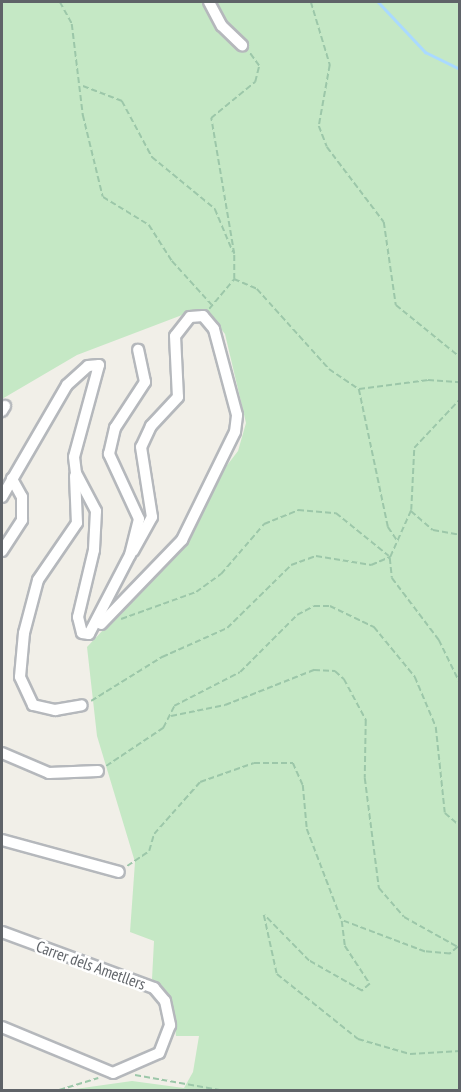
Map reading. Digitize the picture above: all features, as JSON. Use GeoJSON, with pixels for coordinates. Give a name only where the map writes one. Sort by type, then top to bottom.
{"type":"FeatureCollection","features":[{"type":"Feature","properties":{"kind":"street"},"geometry":{"type":"LineString","coordinates":[[209,2],[222,26],[242,45]]}},
{"type":"Feature","properties":{"kind":"street"},"geometry":{"type":"LineString","coordinates":[[76,473],[97,524],[79,626],[89,634],[96,628],[182,540],[235,432],[237,415],[214,329],[203,316],[190,317],[175,336],[178,397],[151,426],[141,447],[152,517],[130,555],[96,628]]}},
{"type":"Feature","properties":{"kind":"street"},"geometry":{"type":"LineString","coordinates":[[130,555],[139,519],[109,454],[115,428],[146,382],[138,350]]}},
{"type":"Feature","properties":{"kind":"street"},"geometry":{"type":"LineString","coordinates":[[2,496],[67,385],[95,364],[101,370],[81,416],[76,473],[77,523],[38,580],[24,633],[20,676],[33,705],[55,710],[82,705]]}},
{"type":"Feature","properties":{"kind":"street"},"geometry":{"type":"LineString","coordinates":[[2,551],[22,520],[22,497],[12,479]]}},
{"type":"Feature","properties":{"kind":"street"},"geometry":{"type":"LineString","coordinates":[[2,753],[49,773],[71,776],[98,771]]}},
{"type":"Feature","properties":{"kind":"street"},"geometry":{"type":"LineString","coordinates":[[2,840],[119,872]]}},
{"type":"Feature","properties":{"kind":"street","name":"Carrer dels Ametllers"},"geometry":{"type":"LineString","coordinates":[[2,932],[160,994],[170,1025],[166,1048],[113,1073]]}},
{"type":"Feature","properties":{"kind":"street"},"geometry":{"type":"LineString","coordinates":[[2,1027],[113,1073]]}},
{"type":"Feature","properties":{"kind":"path"},"geometry":{"type":"LineString","coordinates":[[60,2],[72,24],[82,86],[83,115],[103,197],[149,225],[172,261],[212,305],[234,279],[234,254],[210,126],[214,112],[248,89],[259,74],[256,60],[242,45]]}},
{"type":"Feature","properties":{"kind":"path"},"geometry":{"type":"LineString","coordinates":[[311,2],[330,65],[319,126],[327,147],[384,222],[396,305],[459,357]]}},
{"type":"Feature","properties":{"kind":"path"},"geometry":{"type":"LineString","coordinates":[[82,86],[122,101],[152,157],[215,209],[234,254]]}},
{"type":"Feature","properties":{"kind":"path"},"geometry":{"type":"LineString","coordinates":[[234,279],[257,289],[329,369],[359,390],[388,527],[400,543]]}},
{"type":"Feature","properties":{"kind":"path"},"geometry":{"type":"LineString","coordinates":[[359,390],[428,380],[459,382]]}},
{"type":"Feature","properties":{"kind":"path"},"geometry":{"type":"LineString","coordinates":[[82,705],[162,657],[227,628],[291,565],[316,556],[371,565],[390,557],[400,543],[411,510],[414,448],[459,399]]}},
{"type":"Feature","properties":{"kind":"path"},"geometry":{"type":"LineString","coordinates":[[115,621],[196,592],[221,574],[264,524],[298,510],[336,513],[390,557],[392,578],[439,640],[459,683]]}},
{"type":"Feature","properties":{"kind":"path"},"geometry":{"type":"LineString","coordinates":[[411,510],[433,530],[459,535]]}},
{"type":"Feature","properties":{"kind":"path"},"geometry":{"type":"LineString","coordinates":[[98,771],[163,728],[183,701],[240,672],[305,610],[340,608],[379,632],[421,687],[436,727],[445,813],[459,826]]}},
{"type":"Feature","properties":{"kind":"path"},"geometry":{"type":"LineString","coordinates":[[171,716],[235,701],[314,670],[340,675],[366,720],[365,778],[379,888],[404,917],[459,948],[450,954],[425,952],[342,921]]}},
{"type":"Feature","properties":{"kind":"path"},"geometry":{"type":"LineString","coordinates":[[119,872],[149,851],[154,834],[200,782],[226,770],[286,760],[300,771],[306,829],[342,921],[345,946],[368,981],[366,990],[309,961],[264,915],[273,964],[283,982],[367,1042],[410,1054],[459,1051]]}},
{"type":"Feature","properties":{"kind":"path"},"geometry":{"type":"LineString","coordinates":[[59,1090],[113,1073]]}},
{"type":"Feature","properties":{"kind":"path"},"geometry":{"type":"LineString","coordinates":[[131,1075],[220,1090]]}},
{"type":"Feature","properties":{"kind":"green space"},"geometry":{"type":"Polygon","coordinates":[[[2,2],[459,2],[459,1090],[68,1090],[132,1081],[184,1088],[193,1072],[199,1036],[176,1036],[172,1001],[152,979],[154,941],[130,932],[135,862],[97,736],[87,647],[191,537],[218,477],[238,451],[246,423],[225,334],[215,321],[190,312],[77,355],[2,399],[2,2]]]}},
{"type":"Feature","properties":{"kind":"waterway"},"geometry":{"type":"LineString","coordinates":[[378,2],[425,52],[460,69]]}}]}
